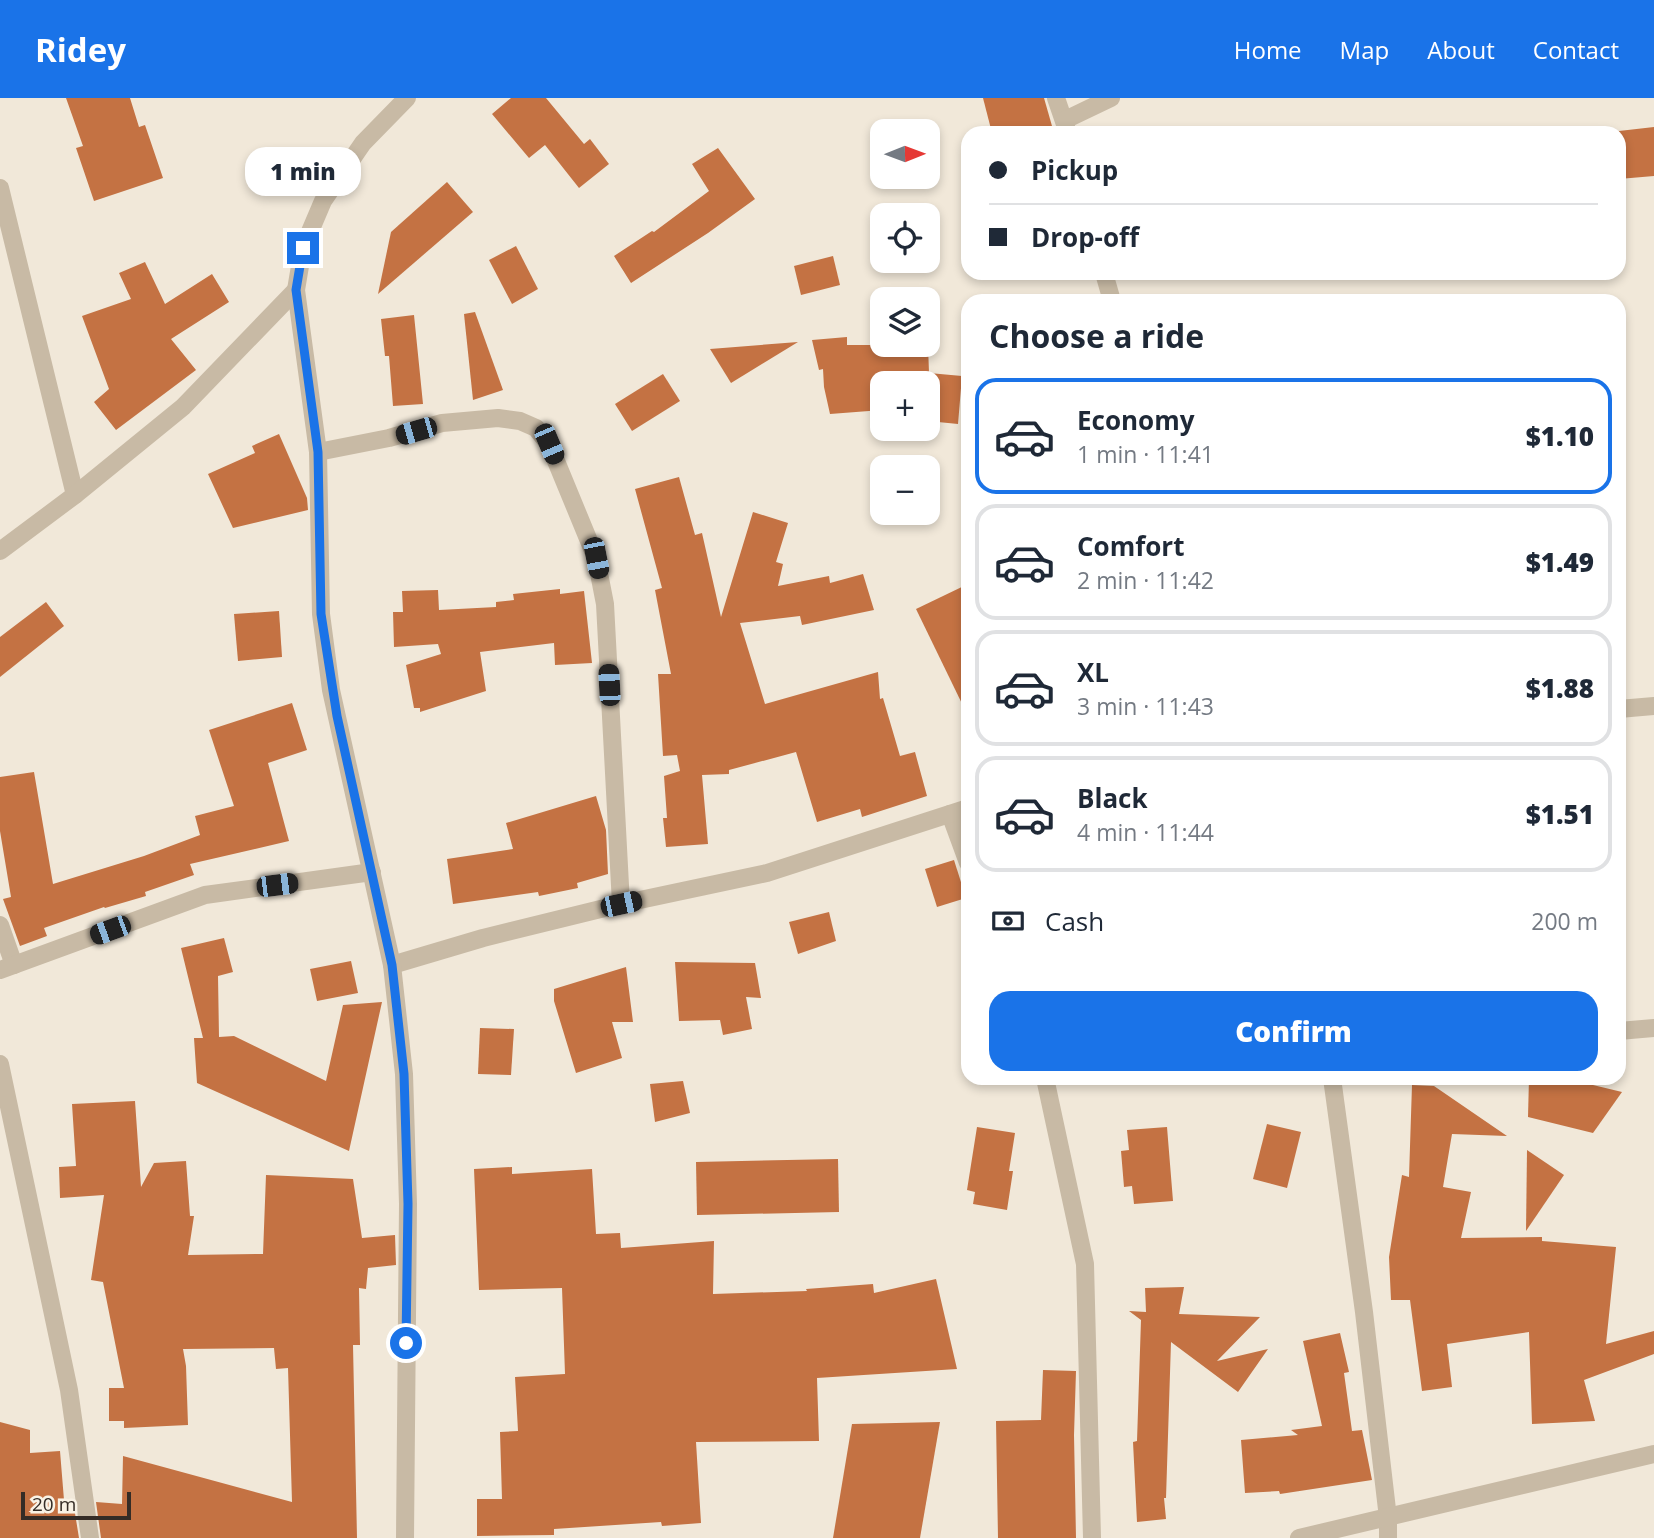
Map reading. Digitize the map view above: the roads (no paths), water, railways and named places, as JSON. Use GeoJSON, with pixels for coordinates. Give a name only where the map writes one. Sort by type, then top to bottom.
{"type":"FeatureCollection","features":[{"type":"Feature","properties":{"kind":"street"},"geometry":{"type":"LineString","coordinates":[[405,1538],[408,1204],[404,1074],[392,965],[331,690],[321,614],[318,452],[296,290],[303,248],[323,201],[363,144],[407,98]]}},
{"type":"Feature","properties":{"kind":"street"},"geometry":{"type":"LineString","coordinates":[[1056,98],[1066,126]]}},
{"type":"Feature","properties":{"kind":"street"},"geometry":{"type":"LineString","coordinates":[[1068,126],[1111,98]]}},
{"type":"Feature","properties":{"kind":"street"},"geometry":{"type":"LineString","coordinates":[[0,188],[75,495]]}},
{"type":"Feature","properties":{"kind":"street"},"geometry":{"type":"LineString","coordinates":[[0,551],[75,495],[183,407],[296,290]]}},
{"type":"Feature","properties":{"kind":"street"},"geometry":{"type":"LineString","coordinates":[[318,452],[442,424],[498,418],[520,421],[536,428],[549,444],[596,558],[605,604],[621,904]]}},
{"type":"Feature","properties":{"kind":"street"},"geometry":{"type":"LineString","coordinates":[[1626,708],[1654,706]]}},
{"type":"Feature","properties":{"kind":"street"},"geometry":{"type":"LineString","coordinates":[[392,965],[621,904],[768,873],[961,810]]}},
{"type":"Feature","properties":{"kind":"street"},"geometry":{"type":"LineString","coordinates":[[950,814],[961,844]]}},
{"type":"Feature","properties":{"kind":"street"},"geometry":{"type":"LineString","coordinates":[[0,925],[7,967],[205,894],[372,872]]}},
{"type":"Feature","properties":{"kind":"street"},"geometry":{"type":"LineString","coordinates":[[1626,1030],[1654,1028]]}},
{"type":"Feature","properties":{"kind":"street"},"geometry":{"type":"LineString","coordinates":[[0,1064],[69,1390],[90,1538]]}},
{"type":"Feature","properties":{"kind":"street"},"geometry":{"type":"LineString","coordinates":[[1046,1085],[1084,1264],[1092,1538]]}},
{"type":"Feature","properties":{"kind":"street"},"geometry":{"type":"LineString","coordinates":[[1333,1085],[1364,1312],[1388,1518],[1388,1538]]}},
{"type":"Feature","properties":{"kind":"street"},"geometry":{"type":"LineString","coordinates":[[1299,1538],[1654,1454]]}}]}
